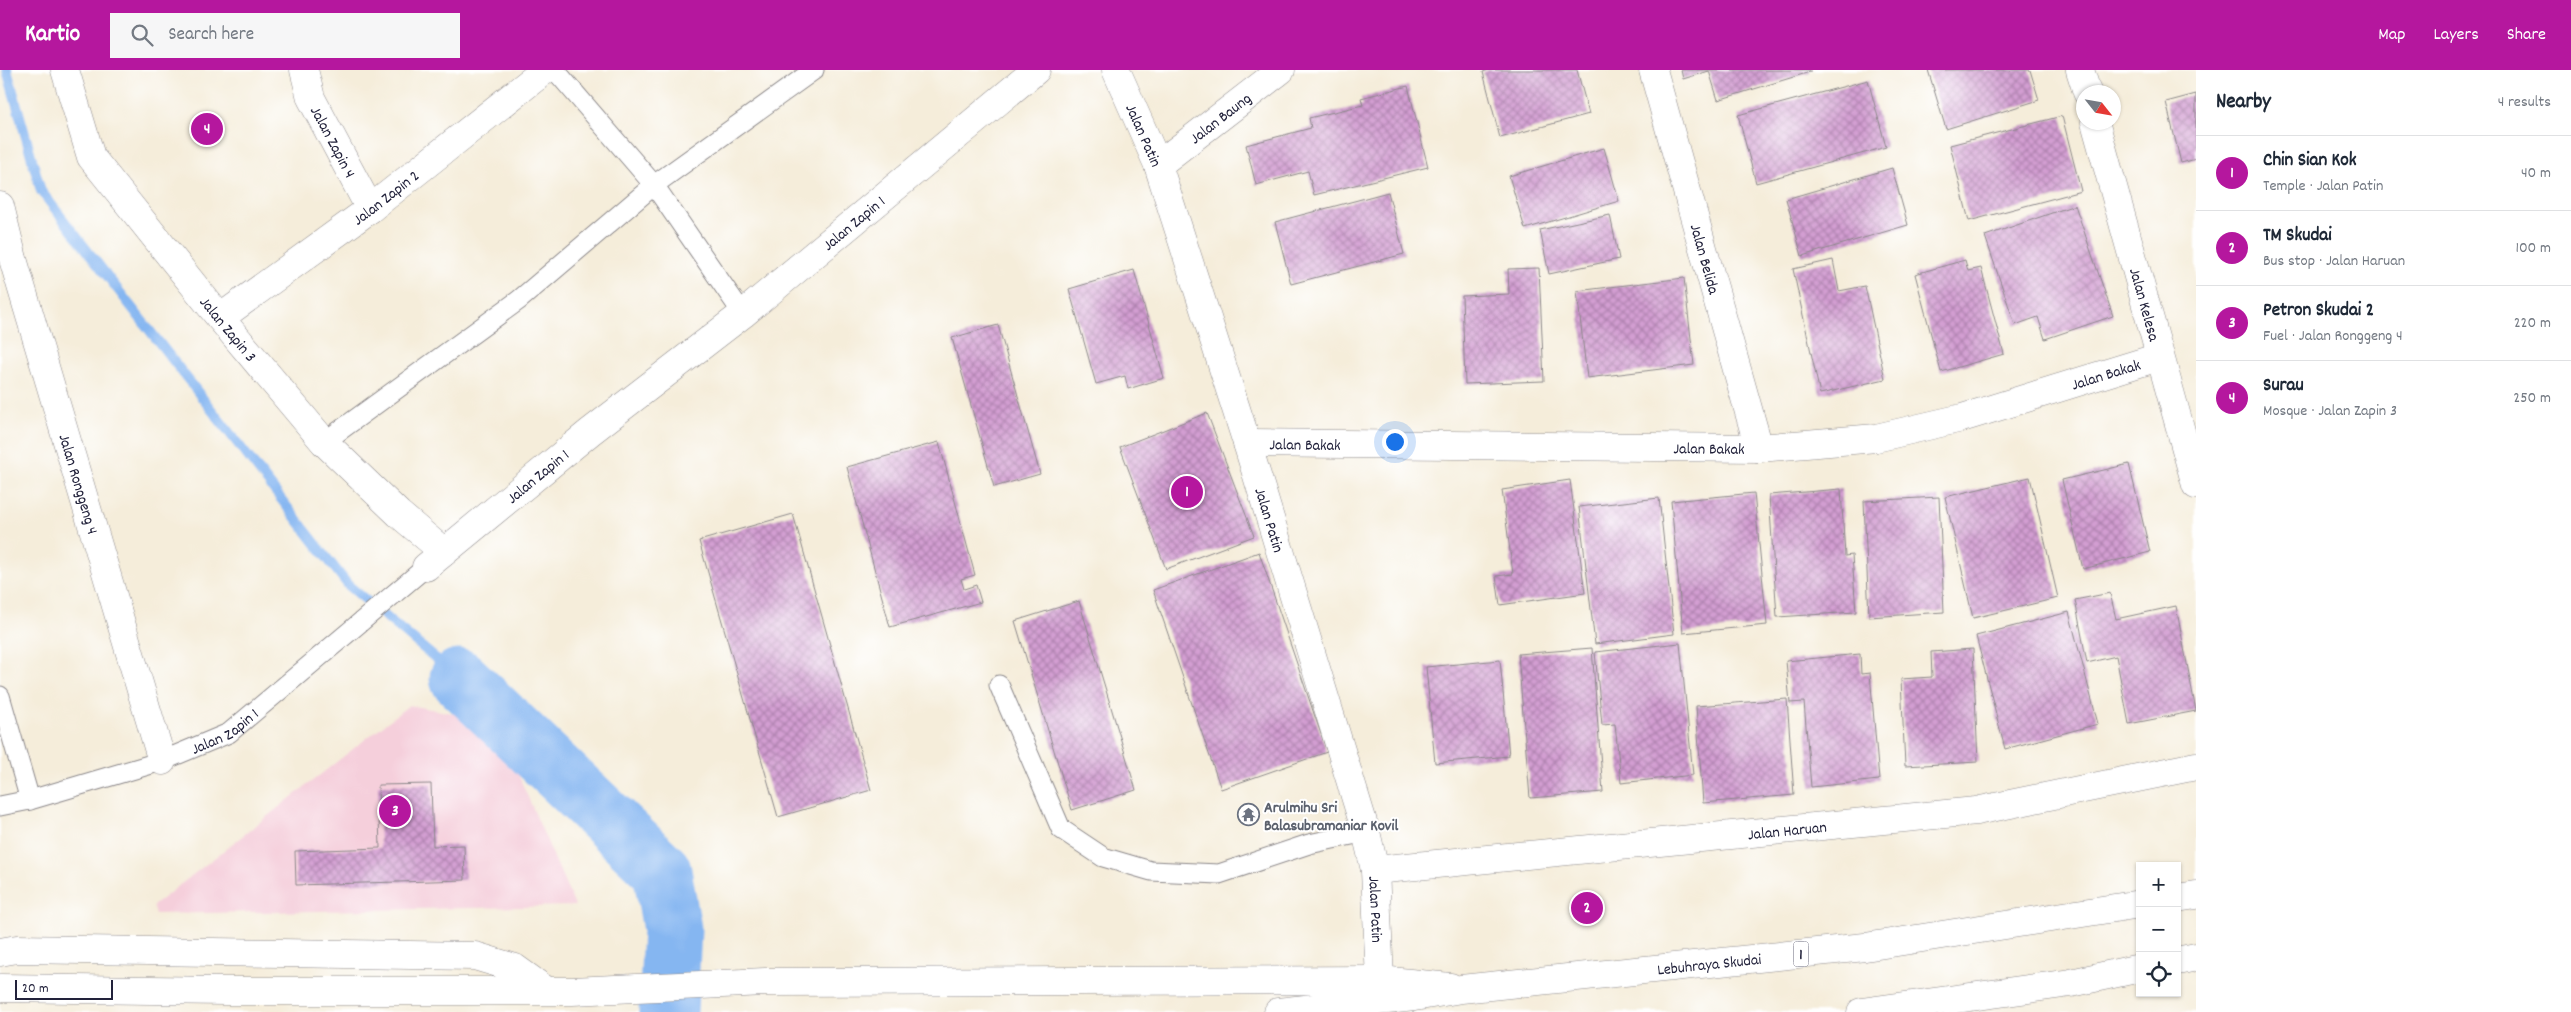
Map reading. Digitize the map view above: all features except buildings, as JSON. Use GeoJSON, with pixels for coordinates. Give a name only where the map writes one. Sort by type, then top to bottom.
{"type":"FeatureCollection","features":[{"type":"Feature","properties":{"kind":"main road","name":"Jalan Zapin 3"},"geometry":{"type":"LineString","coordinates":[[65,70],[92,158],[220,318],[324,442],[399,514],[435,560]]}},
{"type":"Feature","properties":{"kind":"main road","name":"Jalan Zapin 4"},"geometry":{"type":"LineString","coordinates":[[304,70],[311,98],[370,210]]}},
{"type":"Feature","properties":{"kind":"main road","name":"Jalan Zapin 2"},"geometry":{"type":"LineString","coordinates":[[220,318],[370,210],[546,70]]}},
{"type":"Feature","properties":{"kind":"main road","name":"Jalan Zapin 1"},"geometry":{"type":"LineString","coordinates":[[435,560],[590,432],[743,314],[1036,70]]}},
{"type":"Feature","properties":{"kind":"main road","name":"Jalan Patin"},"geometry":{"type":"LineString","coordinates":[[1116,70],[1158,165],[1247,443],[1366,832],[1375,870],[1380,980]]}},
{"type":"Feature","properties":{"kind":"main road","name":"Jalan Baung"},"geometry":{"type":"LineString","coordinates":[[1158,165],[1281,70]]}},
{"type":"Feature","properties":{"kind":"main road","name":"Jalan Belida"},"geometry":{"type":"LineString","coordinates":[[1653,70],[1759,448]]}},
{"type":"Feature","properties":{"kind":"main road"},"geometry":{"type":"LineString","coordinates":[[2080,70],[2085,85]]}},
{"type":"Feature","properties":{"kind":"main road","name":"Jalan Kelesa"},"geometry":{"type":"LineString","coordinates":[[2097,130],[2196,485]]}},
{"type":"Feature","properties":{"kind":"main road","name":"Jalan Ronggeng 4"},"geometry":{"type":"LineString","coordinates":[[0,206],[7,260],[162,761]]}},
{"type":"Feature","properties":{"kind":"main road","name":"Jalan Bakak"},"geometry":{"type":"LineString","coordinates":[[1247,443],[1759,448],[1876,438],[1962,418],[2159,357]]}},
{"type":"Feature","properties":{"kind":"main road","name":"Jalan Haruan"},"geometry":{"type":"LineString","coordinates":[[1375,870],[1976,811],[2196,766]]}},
{"type":"Feature","properties":{"kind":"main road"},"geometry":{"type":"LineString","coordinates":[[2181,897],[2196,895]]}},
{"type":"Feature","properties":{"kind":"main road","name":"Lebuhraya Skudai"},"geometry":{"type":"LineString","coordinates":[[1278,1012],[1461,989],[1864,947],[2136,905]]}},
{"type":"Feature","properties":{"kind":"main road"},"geometry":{"type":"LineString","coordinates":[[6,948],[475,956],[515,968],[560,991]]}},
{"type":"Feature","properties":{"kind":"main road"},"geometry":{"type":"LineString","coordinates":[[2181,960],[2196,957]]}},
{"type":"Feature","properties":{"kind":"main road"},"geometry":{"type":"LineString","coordinates":[[1861,1012],[2071,983],[2136,969]]}},
{"type":"Feature","properties":{"kind":"main road"},"geometry":{"type":"LineString","coordinates":[[0,988],[224,991],[560,991],[765,982],[1380,980],[1461,989]]}},
{"type":"Feature","properties":{"kind":"lane"},"geometry":{"type":"LineString","coordinates":[[555,70],[654,185],[743,314]]}},
{"type":"Feature","properties":{"kind":"lane"},"geometry":{"type":"LineString","coordinates":[[324,442],[519,300],[654,185],[814,70]]}},
{"type":"Feature","properties":{"kind":"lane","name":"Jalan Zapin 1"},"geometry":{"type":"LineString","coordinates":[[0,806],[30,800],[162,761],[229,733],[333,643],[435,560]]}},
{"type":"Feature","properties":{"kind":"lane"},"geometry":{"type":"LineString","coordinates":[[1000,685],[1061,829],[1103,857],[1151,871],[1220,874],[1309,844],[1366,832]]}},
{"type":"Feature","properties":{"kind":"lane"},"geometry":{"type":"LineString","coordinates":[[0,696],[30,800]]}},
{"type":"Feature","properties":{"kind":"shaded area"},"geometry":{"type":"Polygon","coordinates":[[[409,705],[495,721],[575,906],[155,914],[153,906],[409,705]]]}},
{"type":"Feature","properties":{"kind":"waterway"},"geometry":{"type":"LineString","coordinates":[[7,70],[41,191],[348,585],[459,678]]}},
{"type":"Feature","properties":{"kind":"waterway"},"geometry":{"type":"LineString","coordinates":[[459,678],[662,871],[672,929],[668,1012]]}},
{"type":"Feature","properties":{"kind":"place","name":"Surau"},"geometry":{"type":"Point","coordinates":[207,129]}},
{"type":"Feature","properties":{"kind":"place","name":"Chin Sian Kok"},"geometry":{"type":"Point","coordinates":[1187,492]}},
{"type":"Feature","properties":{"kind":"place","name":"Petron Skudai 2"},"geometry":{"type":"Point","coordinates":[395,811]}},
{"type":"Feature","properties":{"kind":"place","name":"Arulmihu Sri Balasubramaniar Kovil"},"geometry":{"type":"Point","coordinates":[1248,815]}},
{"type":"Feature","properties":{"kind":"place","name":"TM Skudai"},"geometry":{"type":"Point","coordinates":[1587,908]}}]}
